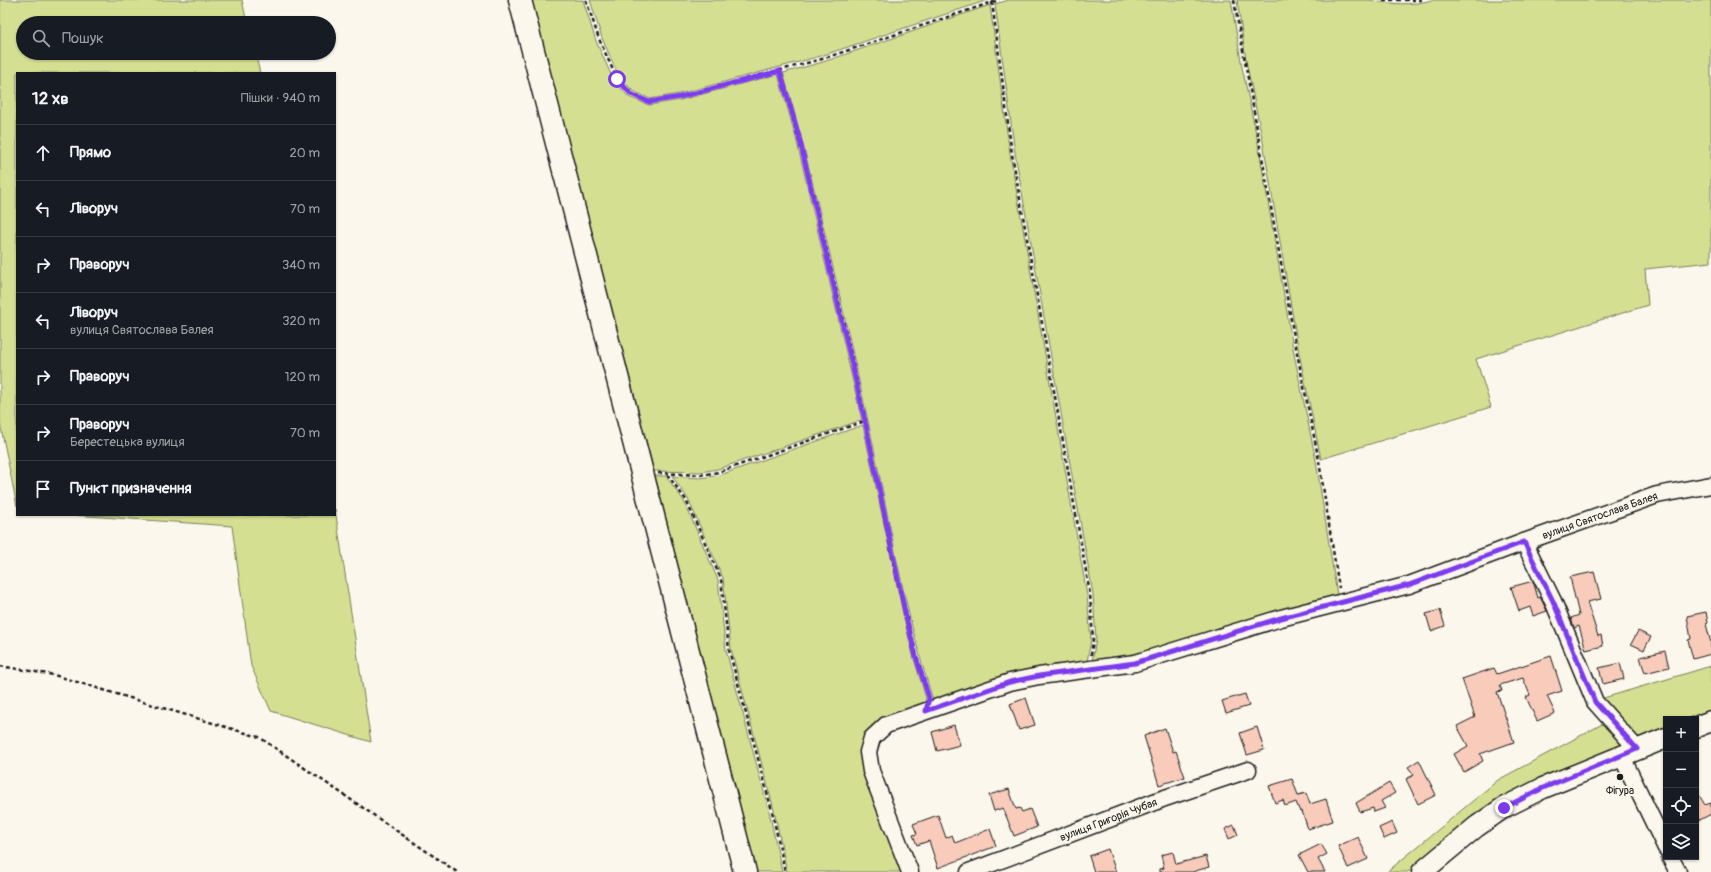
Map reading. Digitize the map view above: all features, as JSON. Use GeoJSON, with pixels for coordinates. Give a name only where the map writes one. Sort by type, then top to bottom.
{"type":"FeatureCollection","features":[{"type":"Feature","properties":{"kind":"highway"},"geometry":{"type":"LineString","coordinates":[[520,0],[745,872]]}},
{"type":"Feature","properties":{"kind":"main road"},"geometry":{"type":"LineString","coordinates":[[1699,725],[1711,721]]}},
{"type":"Feature","properties":{"kind":"main road"},"geometry":{"type":"LineString","coordinates":[[1422,872],[1476,827],[1504,808],[1543,788],[1663,739]]}},
{"type":"Feature","properties":{"kind":"street","name":"вулиця Святослава Балея"},"geometry":{"type":"LineString","coordinates":[[910,872],[871,770],[868,752],[872,738],[886,725],[1010,682],[1135,663],[1281,618],[1409,585],[1657,495],[1711,484]]}},
{"type":"Feature","properties":{"kind":"street"},"geometry":{"type":"LineString","coordinates":[[1524,542],[1553,601],[1595,702],[1630,753],[1663,840]]}},
{"type":"Feature","properties":{"kind":"street","name":"вулиця Григорія Чубая"},"geometry":{"type":"LineString","coordinates":[[969,872],[1162,799],[1248,770]]}},
{"type":"Feature","properties":{"kind":"street"},"geometry":{"type":"LineString","coordinates":[[1672,860],[1678,872]]}},
{"type":"Feature","properties":{"kind":"path"},"geometry":{"type":"LineString","coordinates":[[586,0],[599,39],[617,79],[631,94],[649,102],[680,97],[822,60],[999,0]]}},
{"type":"Feature","properties":{"kind":"path"},"geometry":{"type":"LineString","coordinates":[[1234,0],[1244,66],[1260,142],[1297,353],[1318,461],[1341,603]]}},
{"type":"Feature","properties":{"kind":"path"},"geometry":{"type":"LineString","coordinates":[[1383,0],[1422,0]]}},
{"type":"Feature","properties":{"kind":"path"},"geometry":{"type":"LineString","coordinates":[[992,2],[1012,154],[1090,594],[1094,640],[1088,669]]}},
{"type":"Feature","properties":{"kind":"path"},"geometry":{"type":"LineString","coordinates":[[780,71],[799,137],[865,421],[906,617],[916,657],[929,698],[926,711]]}},
{"type":"Feature","properties":{"kind":"path"},"geometry":{"type":"LineString","coordinates":[[642,473],[700,475],[719,472],[865,421]]}},
{"type":"Feature","properties":{"kind":"path"},"geometry":{"type":"LineString","coordinates":[[667,474],[686,500],[721,579],[729,650],[772,811],[785,872]]}},
{"type":"Feature","properties":{"kind":"path"},"geometry":{"type":"LineString","coordinates":[[0,666],[54,675],[258,737],[457,872]]}},
{"type":"Feature","properties":{"kind":"green space"},"geometry":{"type":"Polygon","coordinates":[[[0,0],[242,0],[245,16],[16,16],[16,60],[257,60],[260,72],[16,72],[16,501],[0,423],[0,0]]]}},
{"type":"Feature","properties":{"kind":"green space"},"geometry":{"type":"Polygon","coordinates":[[[531,0],[583,0],[596,41],[614,81],[629,97],[649,105],[680,100],[778,74],[796,138],[862,420],[718,469],[700,472],[654,471],[531,0]]]}},
{"type":"Feature","properties":{"kind":"green space"},"geometry":{"type":"Polygon","coordinates":[[[590,0],[988,0],[821,56],[679,94],[650,99],[633,91],[619,77],[602,38],[590,0]]]}},
{"type":"Feature","properties":{"kind":"green space"},"geometry":{"type":"Polygon","coordinates":[[[1009,0],[1231,0],[1242,67],[1258,143],[1294,354],[1316,461],[1338,601],[1134,660],[1091,666],[1096,640],[1093,594],[1015,153],[995,4],[1009,0]]]}},
{"type":"Feature","properties":{"kind":"green space"},"geometry":{"type":"Polygon","coordinates":[[[1237,0],[1369,0],[1400,4],[1432,0],[1711,0],[1711,262],[1645,269],[1648,305],[1476,359],[1491,407],[1321,459],[1299,353],[1263,142],[1247,66],[1237,0]]]}},
{"type":"Feature","properties":{"kind":"green space"},"geometry":{"type":"Polygon","coordinates":[[[990,5],[1010,154],[1087,595],[1091,640],[1086,667],[930,707],[932,697],[904,594],[868,421],[818,203],[783,73],[823,62],[990,5]]]}},
{"type":"Feature","properties":{"kind":"green space"},"geometry":{"type":"Polygon","coordinates":[[[863,425],[904,617],[926,698],[924,709],[869,737],[907,872],[787,872],[774,810],[731,649],[723,578],[688,499],[672,476],[700,478],[720,475],[863,425]]]}},
{"type":"Feature","properties":{"kind":"green space"},"geometry":{"type":"Polygon","coordinates":[[[655,476],[666,476],[684,501],[718,580],[726,650],[769,811],[782,872],[757,872],[655,476]]]}},
{"type":"Feature","properties":{"kind":"green space"},"geometry":{"type":"Polygon","coordinates":[[[336,515],[371,742],[271,711],[251,666],[232,526],[87,516],[336,515]]]}},
{"type":"Feature","properties":{"kind":"green space"},"geometry":{"type":"Polygon","coordinates":[[[1711,666],[1711,711],[1698,716],[1663,716],[1663,729],[1634,740],[1597,700],[1711,666]]]}},
{"type":"Feature","properties":{"kind":"green space"},"geometry":{"type":"Polygon","coordinates":[[[1608,721],[1628,744],[1470,820],[1408,872],[1387,872],[1498,780],[1608,721]]]}},
{"type":"Feature","properties":{"kind":"building"},"geometry":{"type":"Polygon","coordinates":[[[1594,572],[1601,599],[1587,602],[1598,636],[1601,635],[1603,646],[1586,650],[1579,626],[1574,628],[1571,618],[1579,615],[1570,577],[1594,572]]]}},
{"type":"Feature","properties":{"kind":"building"},"geometry":{"type":"Polygon","coordinates":[[[1533,581],[1538,598],[1540,597],[1547,611],[1533,616],[1530,607],[1519,611],[1511,587],[1533,581]]]}},
{"type":"Feature","properties":{"kind":"building"},"geometry":{"type":"Polygon","coordinates":[[[1440,610],[1445,626],[1431,631],[1426,614],[1440,610]]]}},
{"type":"Feature","properties":{"kind":"building"},"geometry":{"type":"Polygon","coordinates":[[[1706,612],[1708,623],[1706,624],[1711,643],[1711,654],[1693,659],[1688,640],[1691,639],[1687,616],[1706,612]]]}},
{"type":"Feature","properties":{"kind":"building"},"geometry":{"type":"Polygon","coordinates":[[[1638,631],[1651,637],[1644,650],[1631,644],[1638,631]]]}},
{"type":"Feature","properties":{"kind":"building"},"geometry":{"type":"Polygon","coordinates":[[[1665,651],[1669,667],[1645,673],[1640,657],[1665,651]]]}},
{"type":"Feature","properties":{"kind":"building"},"geometry":{"type":"Polygon","coordinates":[[[1551,656],[1562,691],[1547,696],[1555,713],[1537,721],[1526,697],[1530,695],[1523,678],[1500,685],[1502,691],[1497,692],[1514,742],[1480,754],[1483,761],[1464,772],[1454,754],[1468,746],[1457,726],[1475,717],[1462,679],[1494,668],[1497,674],[1551,656]]]}},
{"type":"Feature","properties":{"kind":"building"},"geometry":{"type":"Polygon","coordinates":[[[1620,663],[1624,679],[1603,684],[1599,668],[1620,663]]]}},
{"type":"Feature","properties":{"kind":"building"},"geometry":{"type":"Polygon","coordinates":[[[1245,694],[1249,706],[1226,713],[1222,701],[1245,694]]]}},
{"type":"Feature","properties":{"kind":"building"},"geometry":{"type":"Polygon","coordinates":[[[1026,698],[1035,725],[1019,730],[1010,704],[1026,698]]]}},
{"type":"Feature","properties":{"kind":"building"},"geometry":{"type":"Polygon","coordinates":[[[954,725],[960,745],[937,751],[932,732],[954,725]]]}},
{"type":"Feature","properties":{"kind":"building"},"geometry":{"type":"Polygon","coordinates":[[[1257,727],[1264,750],[1247,755],[1240,733],[1257,727]]]}},
{"type":"Feature","properties":{"kind":"building"},"geometry":{"type":"Polygon","coordinates":[[[1165,728],[1173,752],[1176,751],[1185,777],[1159,785],[1144,736],[1165,728]]]}},
{"type":"Feature","properties":{"kind":"building"},"geometry":{"type":"Polygon","coordinates":[[[1419,760],[1436,795],[1418,804],[1406,779],[1414,775],[1408,767],[1419,760]]]}},
{"type":"Feature","properties":{"kind":"building"},"geometry":{"type":"Polygon","coordinates":[[[1292,779],[1298,795],[1306,793],[1310,804],[1326,799],[1333,821],[1308,829],[1302,811],[1300,812],[1296,802],[1285,806],[1283,800],[1275,803],[1269,786],[1292,779]]]}},
{"type":"Feature","properties":{"kind":"building"},"geometry":{"type":"Polygon","coordinates":[[[1389,783],[1395,793],[1381,801],[1385,808],[1374,812],[1373,808],[1360,812],[1356,803],[1389,783]]]}},
{"type":"Feature","properties":{"kind":"building"},"geometry":{"type":"Polygon","coordinates":[[[1009,789],[1016,809],[1020,808],[1022,812],[1030,809],[1037,827],[1014,836],[1003,808],[994,811],[989,795],[1009,789]]]}},
{"type":"Feature","properties":{"kind":"building"},"geometry":{"type":"Polygon","coordinates":[[[1699,795],[1705,805],[1711,803],[1711,814],[1699,820],[1699,795]]]}},
{"type":"Feature","properties":{"kind":"building"},"geometry":{"type":"Polygon","coordinates":[[[938,815],[946,838],[952,835],[955,843],[990,829],[996,846],[938,868],[929,841],[917,845],[913,835],[917,834],[913,824],[938,815]]]}},
{"type":"Feature","properties":{"kind":"building"},"geometry":{"type":"Polygon","coordinates":[[[1392,822],[1397,833],[1384,839],[1379,828],[1392,822]]]}},
{"type":"Feature","properties":{"kind":"building"},"geometry":{"type":"Polygon","coordinates":[[[1234,825],[1238,835],[1229,839],[1225,829],[1234,825]]]}},
{"type":"Feature","properties":{"kind":"building"},"geometry":{"type":"Polygon","coordinates":[[[1358,837],[1368,859],[1348,868],[1338,846],[1358,837]]]}},
{"type":"Feature","properties":{"kind":"building"},"geometry":{"type":"Polygon","coordinates":[[[1321,844],[1327,854],[1318,859],[1325,872],[1308,872],[1299,855],[1321,844]]]}},
{"type":"Feature","properties":{"kind":"building"},"geometry":{"type":"Polygon","coordinates":[[[1108,849],[1116,872],[1094,872],[1089,856],[1108,849]]]}},
{"type":"Feature","properties":{"kind":"building"},"geometry":{"type":"Polygon","coordinates":[[[1173,852],[1176,864],[1206,856],[1209,867],[1192,872],[1160,872],[1160,869],[1164,868],[1161,855],[1173,852]]]}},
{"type":"Feature","properties":{"kind":"place","name":"Фігура"},"geometry":{"type":"Point","coordinates":[1620,777]}},
{"type":"Feature","properties":{"kind":"route"},"geometry":{"type":"LineString","coordinates":[[617,79],[631,94],[649,102],[680,97],[780,71],[799,137],[865,421],[906,617],[916,657],[929,698],[926,711],[1010,682],[1039,676],[1135,663],[1281,618],[1409,585],[1524,542],[1553,601],[1595,702],[1637,749],[1622,757],[1543,788],[1504,808]]}}]}
